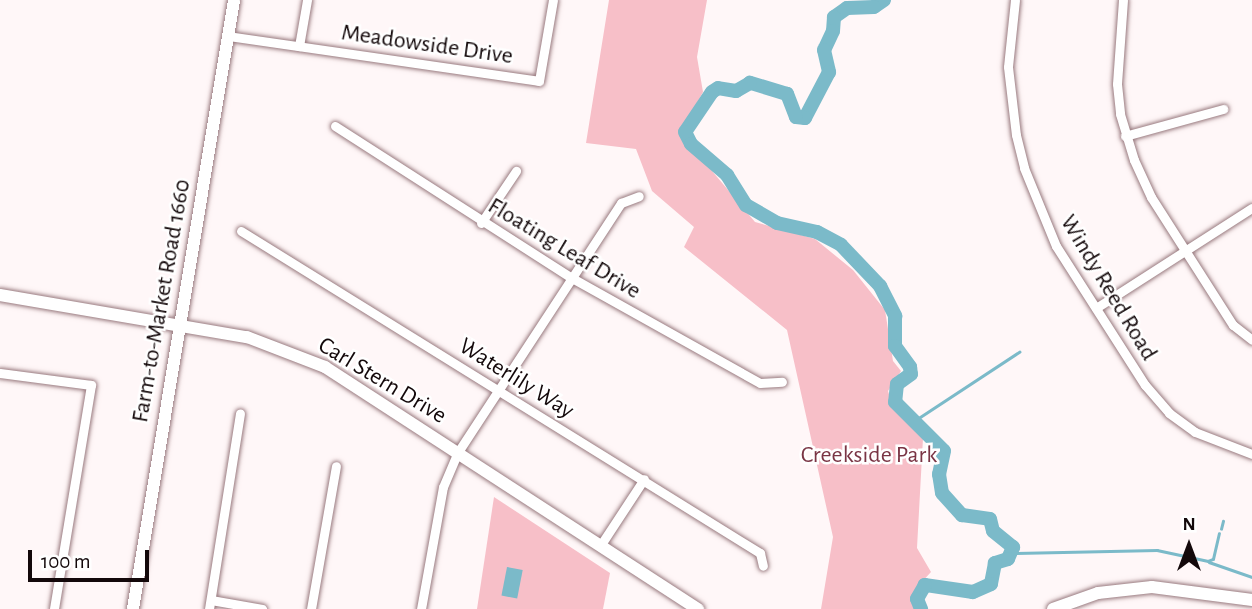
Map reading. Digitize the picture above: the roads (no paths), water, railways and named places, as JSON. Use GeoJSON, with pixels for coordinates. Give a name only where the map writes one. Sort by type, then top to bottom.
{"type":"FeatureCollection","features":[{"type":"Feature","properties":{"kind":"street","name":"Farm-to-Market Road 1660"},"geometry":{"type":"LineString","coordinates":[[133,609],[234,0]]}},
{"type":"Feature","properties":{"kind":"street"},"geometry":{"type":"LineString","coordinates":[[299,46],[307,0]]}},
{"type":"Feature","properties":{"kind":"street","name":"Meadowside Drive"},"geometry":{"type":"LineString","coordinates":[[228,36],[539,81],[553,0]]}},
{"type":"Feature","properties":{"kind":"street","name":"Windy Reed Road"},"geometry":{"type":"LineString","coordinates":[[1015,0],[1008,67],[1024,168],[1056,246],[1145,386],[1169,413],[1195,432],[1252,454]]}},
{"type":"Feature","properties":{"kind":"street"},"geometry":{"type":"LineString","coordinates":[[1123,0],[1116,84],[1125,136],[1151,197],[1233,325],[1252,340]]}},
{"type":"Feature","properties":{"kind":"street"},"geometry":{"type":"LineString","coordinates":[[1125,136],[1223,110]]}},
{"type":"Feature","properties":{"kind":"street","name":"Floating Leaf Drive"},"geometry":{"type":"LineString","coordinates":[[335,126],[481,223],[572,278],[760,383],[782,382]]}},
{"type":"Feature","properties":{"kind":"street"},"geometry":{"type":"LineString","coordinates":[[481,223],[516,171]]}},
{"type":"Feature","properties":{"kind":"street"},"geometry":{"type":"LineString","coordinates":[[421,609],[443,487],[457,452],[621,203],[639,196]]}},
{"type":"Feature","properties":{"kind":"street"},"geometry":{"type":"LineString","coordinates":[[1096,308],[1252,208]]}},
{"type":"Feature","properties":{"kind":"street","name":"Waterlily Way"},"geometry":{"type":"LineString","coordinates":[[241,231],[760,553],[763,566]]}},
{"type":"Feature","properties":{"kind":"street","name":"Carl Stern Drive"},"geometry":{"type":"LineString","coordinates":[[0,295],[247,337],[326,367],[698,609]]}},
{"type":"Feature","properties":{"kind":"street"},"geometry":{"type":"LineString","coordinates":[[0,373],[91,385],[54,609]]}},
{"type":"Feature","properties":{"kind":"street"},"geometry":{"type":"LineString","coordinates":[[240,413],[210,604],[262,609]]}},
{"type":"Feature","properties":{"kind":"street"},"geometry":{"type":"LineString","coordinates":[[311,609],[337,466]]}},
{"type":"Feature","properties":{"kind":"street"},"geometry":{"type":"LineString","coordinates":[[600,546],[643,479]]}},
{"type":"Feature","properties":{"kind":"street"},"geometry":{"type":"LineString","coordinates":[[1053,609],[1071,601],[1152,587],[1252,600]]}},
{"type":"Feature","properties":{"kind":"water"},"geometry":{"type":"Polygon","coordinates":[[[507,567],[523,570],[517,599],[501,595],[507,567]]]}},
{"type":"Feature","properties":{"kind":"waterway"},"geometry":{"type":"LineString","coordinates":[[884,0],[874,7],[847,8],[834,17],[833,31],[824,50],[829,72],[805,118],[796,117],[787,94],[750,83],[736,91],[718,88],[712,92],[685,132],[691,144],[727,175],[746,205],[777,223],[817,232],[841,245],[880,286],[895,316],[895,346],[910,367],[911,374],[897,384],[895,402],[944,451],[939,474],[942,493],[962,515],[990,519],[993,531],[1013,547],[1008,559],[995,563],[991,584],[973,592],[925,585],[917,599],[921,609]]}},
{"type":"Feature","properties":{"kind":"waterway"},"geometry":{"type":"LineString","coordinates":[[914,421],[1019,352]]}},
{"type":"Feature","properties":{"kind":"waterway"},"geometry":{"type":"LineString","coordinates":[[1221,529],[1223,521]]}},
{"type":"Feature","properties":{"kind":"waterway"},"geometry":{"type":"LineString","coordinates":[[1013,553],[1157,550],[1208,561],[1213,559],[1219,534]]}},
{"type":"Feature","properties":{"kind":"waterway"},"geometry":{"type":"LineString","coordinates":[[1209,562],[1252,577]]}},
{"type":"Feature","properties":{"kind":"park label","name":"Creekside Park"},"geometry":{"type":"Point","coordinates":[869,456]}}]}
